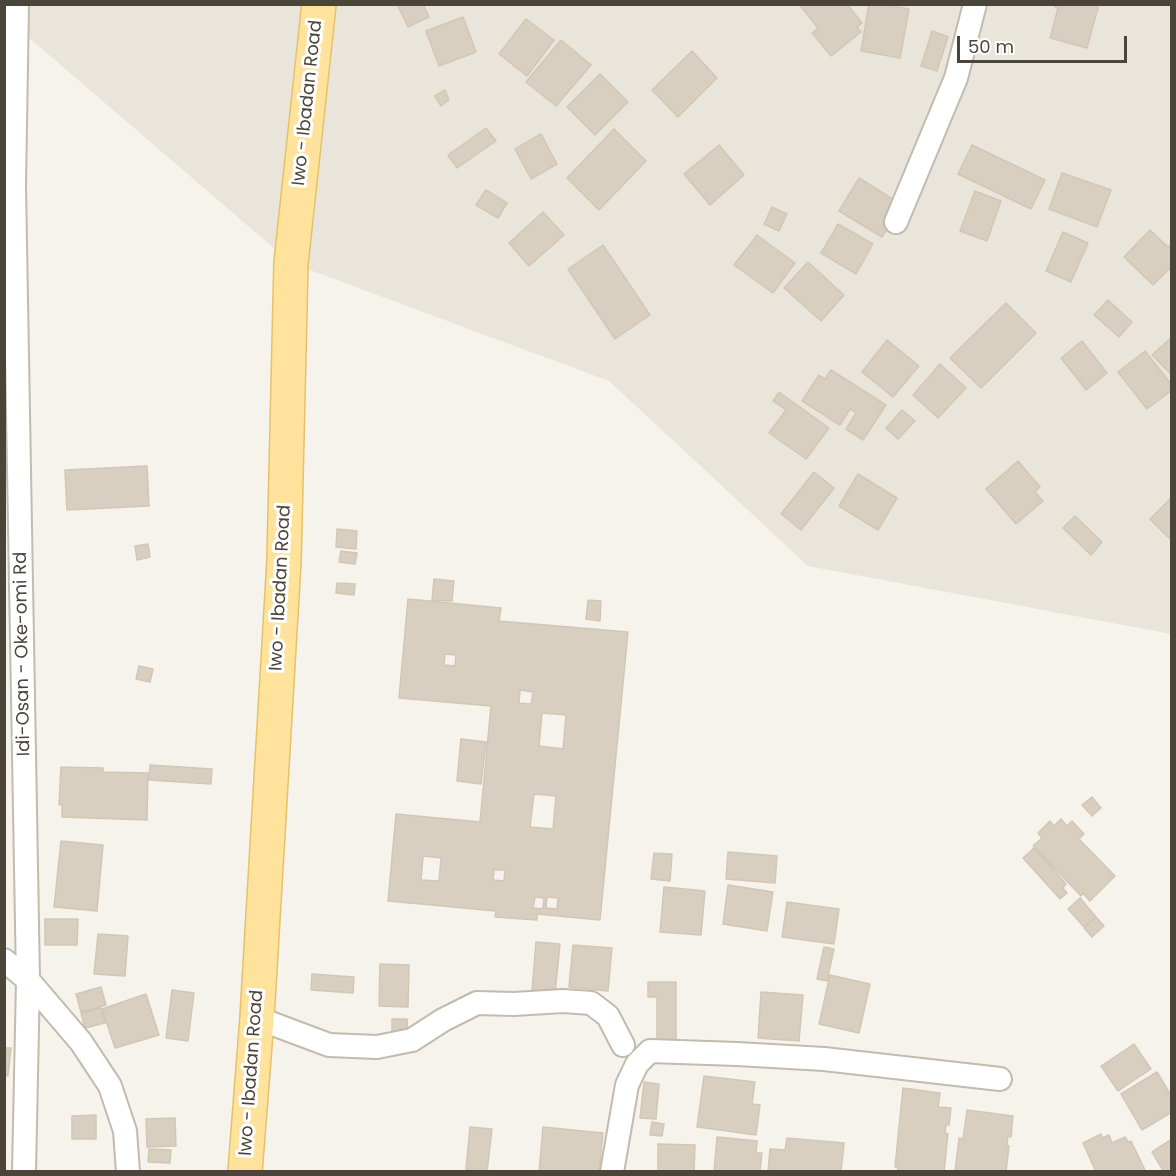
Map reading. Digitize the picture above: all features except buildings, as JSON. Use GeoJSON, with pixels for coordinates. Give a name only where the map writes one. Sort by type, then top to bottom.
{"type":"FeatureCollection","features":[{"type":"Feature","properties":{"kind":"main road","name":"Iwo - Ibadan Road"},"geometry":{"type":"LineString","coordinates":[[245,1172],[257,1018],[284,561],[291,263],[319,4]]}},
{"type":"Feature","properties":{"kind":"street","name":"Idi-Osan - Oke-omi Rd"},"geometry":{"type":"LineString","coordinates":[[17,4],[14,186],[28,980],[24,1172]]}},
{"type":"Feature","properties":{"kind":"street"},"geometry":{"type":"LineString","coordinates":[[896,222],[956,78],[975,4]]}},
{"type":"Feature","properties":{"kind":"street"},"geometry":{"type":"LineString","coordinates":[[4,960],[28,980],[81,1042],[110,1086],[125,1131],[128,1172]]}},
{"type":"Feature","properties":{"kind":"street"},"geometry":{"type":"LineString","coordinates":[[257,1018],[329,1045],[377,1047],[412,1040],[443,1020],[477,1003],[514,1004],[563,1001],[591,1003],[608,1016],[623,1045]]}},
{"type":"Feature","properties":{"kind":"street"},"geometry":{"type":"LineString","coordinates":[[612,1172],[627,1084],[637,1064],[650,1051],[824,1059],[1000,1078]]}},
{"type":"Feature","properties":{"kind":"shaded area"},"geometry":{"type":"Polygon","coordinates":[[[5,4],[1171,5],[1171,634],[808,566],[609,381],[291,263],[5,17],[5,4]]]}}]}
